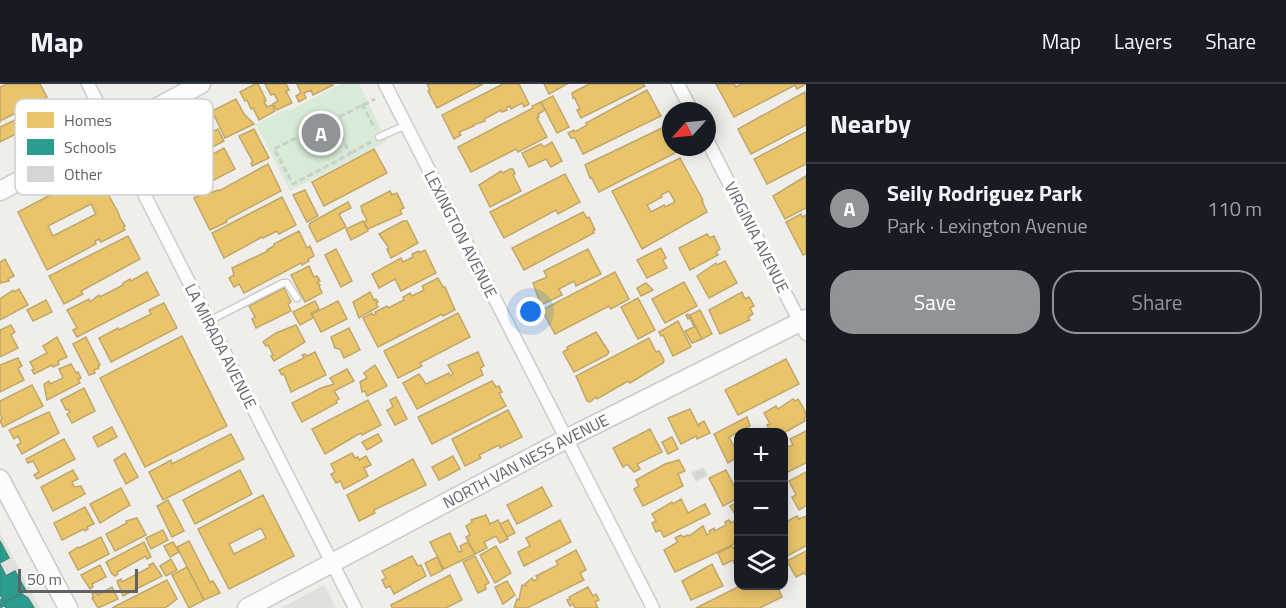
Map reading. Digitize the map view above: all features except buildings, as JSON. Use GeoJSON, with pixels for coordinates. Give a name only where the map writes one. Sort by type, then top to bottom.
{"type":"FeatureCollection","features":[{"type":"Feature","properties":{"kind":"street","name":"LA MIRADA AVENUE"},"geometry":{"type":"LineString","coordinates":[[88,84],[96,99]]}},
{"type":"Feature","properties":{"kind":"street"},"geometry":{"type":"LineString","coordinates":[[172,99],[201,84]]}},
{"type":"Feature","properties":{"kind":"street","name":"LEXINGTON AVENUE"},"geometry":{"type":"LineString","coordinates":[[385,84],[653,608]]}},
{"type":"Feature","properties":{"kind":"street"},"geometry":{"type":"LineString","coordinates":[[678,84],[687,102]]}},
{"type":"Feature","properties":{"kind":"street","name":"VIRGINIA AVENUE"},"geometry":{"type":"LineString","coordinates":[[715,156],[804,325]]}},
{"type":"Feature","properties":{"kind":"street"},"geometry":{"type":"LineString","coordinates":[[0,191],[15,183]]}},
{"type":"Feature","properties":{"kind":"street","name":"LA MIRADA AVENUE"},"geometry":{"type":"LineString","coordinates":[[145,195],[355,608]]}},
{"type":"Feature","properties":{"kind":"street","name":"NORTH VAN NESS AVENUE"},"geometry":{"type":"LineString","coordinates":[[247,608],[566,439],[804,325]]}},
{"type":"Feature","properties":{"kind":"street"},"geometry":{"type":"LineString","coordinates":[[0,479],[68,608]]}},
{"type":"Feature","properties":{"kind":"lane"},"geometry":{"type":"LineString","coordinates":[[379,137],[406,125]]}},
{"type":"Feature","properties":{"kind":"lane"},"geometry":{"type":"LineString","coordinates":[[209,322],[283,283],[287,282],[290,285],[297,298]]}},
{"type":"Feature","properties":{"kind":"path"},"geometry":{"type":"LineString","coordinates":[[333,119],[350,154],[293,184],[274,149],[333,119],[375,99]]}},
{"type":"Feature","properties":{"kind":"shaded area"},"geometry":{"type":"Polygon","coordinates":[[[0,533],[40,608],[0,608],[0,533]]]}},
{"type":"Feature","properties":{"kind":"shaded area"},"geometry":{"type":"Polygon","coordinates":[[[324,585],[336,608],[281,608],[324,585]]]}},
{"type":"Feature","properties":{"kind":"green space"},"geometry":{"type":"Polygon","coordinates":[[[342,84],[359,84],[387,141],[290,191],[256,124],[342,84]]]}},
{"type":"Feature","properties":{"kind":"place","name":"Seily Rodriguez Park"},"geometry":{"type":"Point","coordinates":[321,133]}}]}
